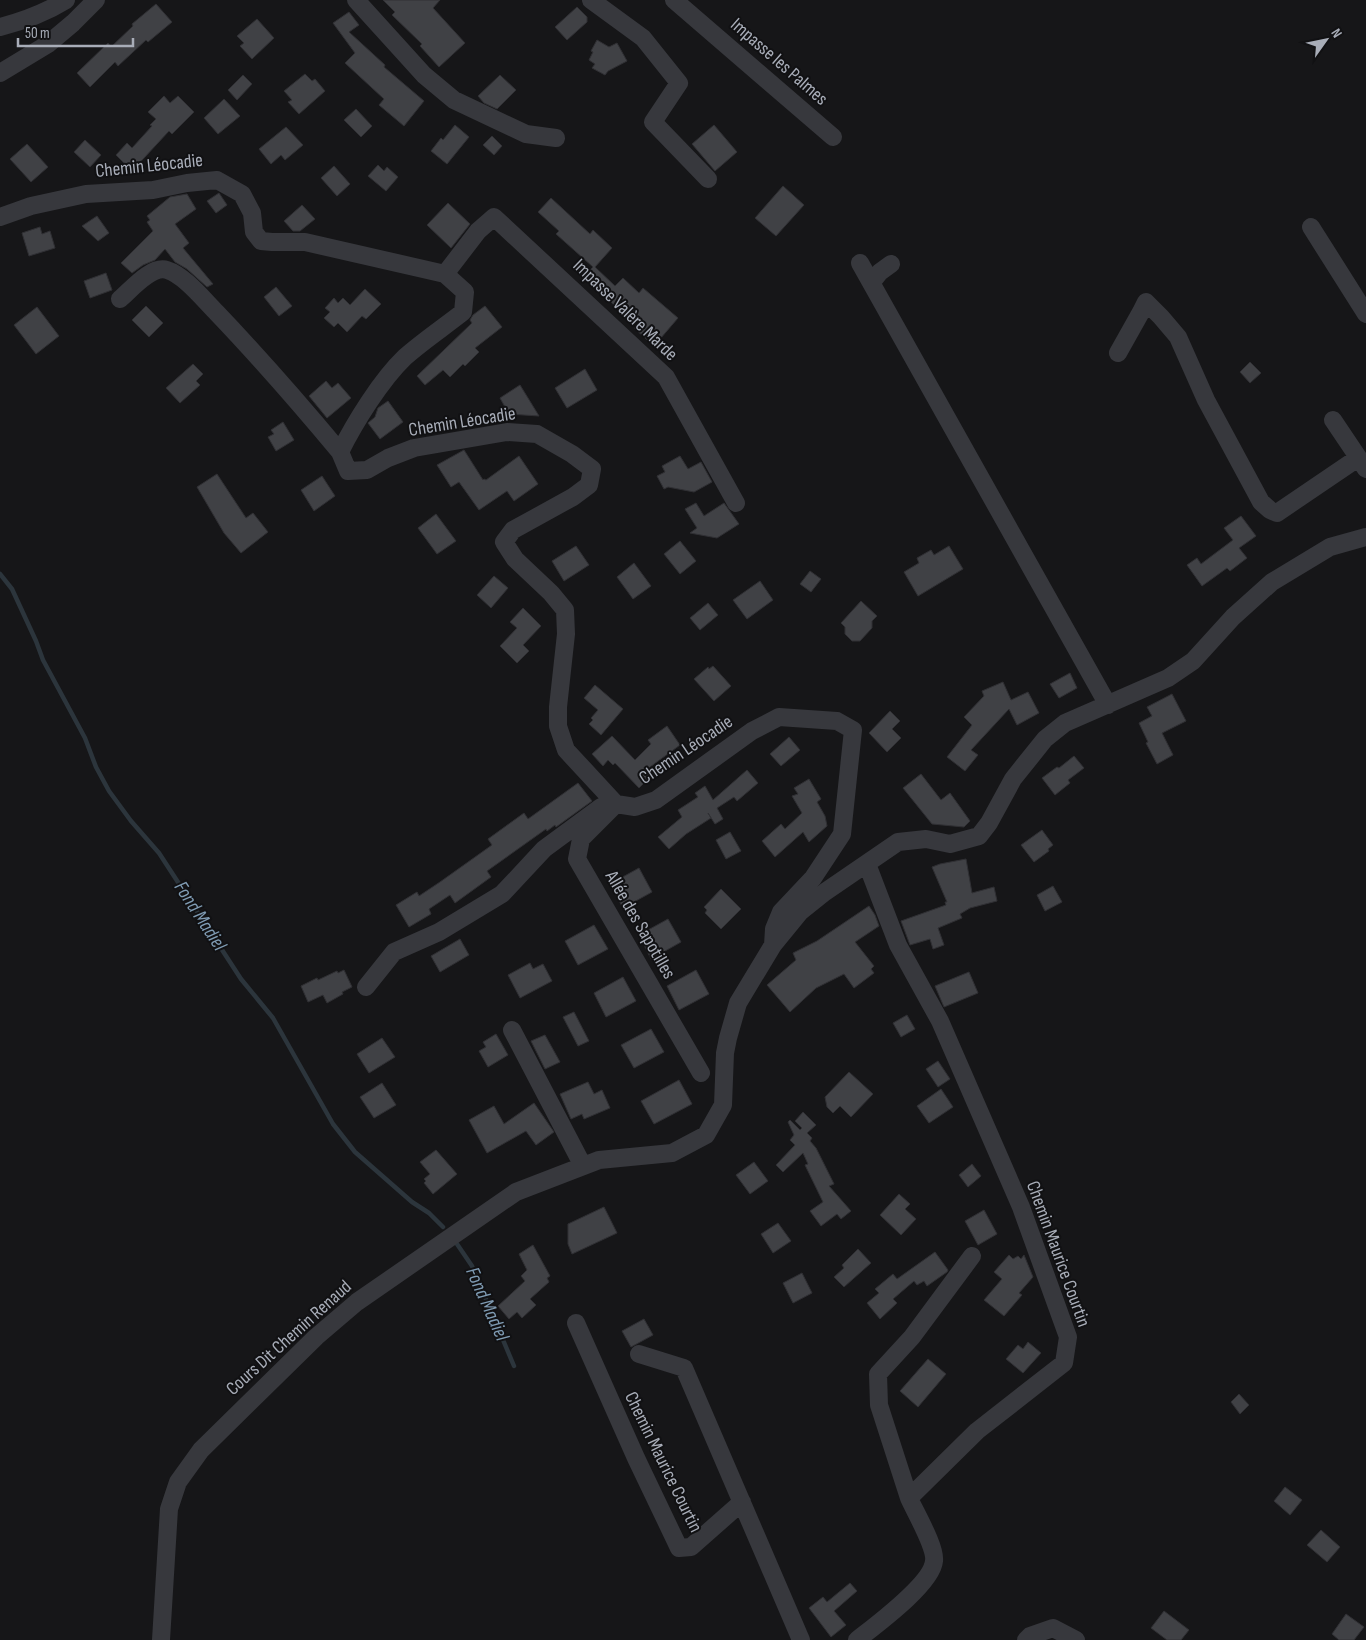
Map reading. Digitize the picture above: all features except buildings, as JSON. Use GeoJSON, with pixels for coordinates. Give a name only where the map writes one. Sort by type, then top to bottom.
{"type":"FeatureCollection","features":[{"type":"Feature","properties":{"kind":"street"},"geometry":{"type":"LineString","coordinates":[[0,27],[50,10],[66,0]]}},
{"type":"Feature","properties":{"kind":"street"},"geometry":{"type":"LineString","coordinates":[[0,73],[48,44],[96,0]]}},
{"type":"Feature","properties":{"kind":"street"},"geometry":{"type":"LineString","coordinates":[[356,0],[424,75],[454,100],[526,134],[556,138]]}},
{"type":"Feature","properties":{"kind":"street"},"geometry":{"type":"LineString","coordinates":[[591,0],[643,38],[678,83],[653,122],[708,179]]}},
{"type":"Feature","properties":{"kind":"street","name":"Impasse les Palmes"},"geometry":{"type":"LineString","coordinates":[[674,0],[833,138]]}},
{"type":"Feature","properties":{"kind":"street","name":"Chemin Léocadie"},"geometry":{"type":"LineString","coordinates":[[0,217],[31,206],[86,194],[153,190],[187,183],[217,180],[242,194],[252,213],[254,232],[261,241],[305,242],[445,274],[465,292],[463,312],[405,358],[383,383],[349,434],[340,452],[348,471],[367,470],[388,458],[414,448],[507,432],[536,434],[572,454],[592,469],[589,485],[573,497],[513,530],[504,542],[515,559],[551,593],[564,610],[566,634],[558,707],[558,726],[566,750],[614,801],[635,807],[656,800],[752,731],[780,717],[837,721],[853,730],[842,834],[812,878],[781,912],[774,929],[772,945]]}},
{"type":"Feature","properties":{"kind":"street","name":"Impasse Valère Marde"},"geometry":{"type":"LineString","coordinates":[[445,274],[478,231],[494,217],[666,377],[736,503]]}},
{"type":"Feature","properties":{"kind":"street"},"geometry":{"type":"LineString","coordinates":[[1311,227],[1366,314]]}},
{"type":"Feature","properties":{"kind":"street"},"geometry":{"type":"LineString","coordinates":[[860,263],[1108,705]]}},
{"type":"Feature","properties":{"kind":"street"},"geometry":{"type":"LineString","coordinates":[[872,282],[880,272],[891,264]]}},
{"type":"Feature","properties":{"kind":"street"},"geometry":{"type":"LineString","coordinates":[[120,299],[141,279],[156,270],[166,270],[180,277],[246,344],[340,452]]}},
{"type":"Feature","properties":{"kind":"street"},"geometry":{"type":"LineString","coordinates":[[1118,354],[1146,302],[1161,316],[1178,337],[1206,400],[1261,502],[1277,513],[1362,463],[1333,420]]}},
{"type":"Feature","properties":{"kind":"street","name":"Cours Dit Chemin Renaud"},"geometry":{"type":"LineString","coordinates":[[161,1640],[169,1509],[178,1482],[201,1450],[316,1337],[357,1302],[516,1192],[600,1160],[672,1153],[706,1135],[723,1105],[725,1053],[738,1003],[772,945],[800,912],[825,892],[898,842],[926,839],[950,844],[979,836],[989,823],[1013,780],[1045,739],[1065,723],[1168,678],[1193,661],[1233,617],[1272,582],[1330,547],[1366,537]]}},
{"type":"Feature","properties":{"kind":"street"},"geometry":{"type":"LineString","coordinates":[[366,987],[394,952],[439,932],[502,894],[544,849],[614,801]]}},
{"type":"Feature","properties":{"kind":"street","name":"Allée des Sapotilles"},"geometry":{"type":"LineString","coordinates":[[614,801],[581,840],[577,859],[702,1073]]}},
{"type":"Feature","properties":{"kind":"street","name":"Chemin Maurice Courtin"},"geometry":{"type":"LineString","coordinates":[[867,864],[898,945],[940,1022],[1021,1208],[1068,1337],[1064,1363],[977,1431],[909,1498]]}},
{"type":"Feature","properties":{"kind":"street"},"geometry":{"type":"LineString","coordinates":[[512,1030],[583,1166]]}},
{"type":"Feature","properties":{"kind":"street"},"geometry":{"type":"LineString","coordinates":[[857,1640],[914,1593],[934,1562],[932,1547],[909,1498],[879,1405],[878,1374],[912,1337],[972,1256]]}},
{"type":"Feature","properties":{"kind":"street","name":"Chemin Maurice Courtin"},"geometry":{"type":"LineString","coordinates":[[576,1322],[636,1458],[679,1548],[691,1548],[742,1502]]}},
{"type":"Feature","properties":{"kind":"street"},"geometry":{"type":"LineString","coordinates":[[639,1354],[684,1368],[801,1640]]}},
{"type":"Feature","properties":{"kind":"street"},"geometry":{"type":"LineString","coordinates":[[1026,1640],[1030,1636],[1052,1628],[1076,1640]]}},
{"type":"Feature","properties":{"kind":"waterway","name":"Fond Madiel"},"geometry":{"type":"LineString","coordinates":[[0,574],[12,589],[43,660],[85,738],[96,767],[109,791],[131,821],[159,853],[241,979],[273,1018],[333,1124],[355,1152],[412,1202],[429,1213],[443,1227]]}},
{"type":"Feature","properties":{"kind":"waterway","name":"Fond Madiel"},"geometry":{"type":"LineString","coordinates":[[457,1244],[472,1266],[514,1366]]}}]}
